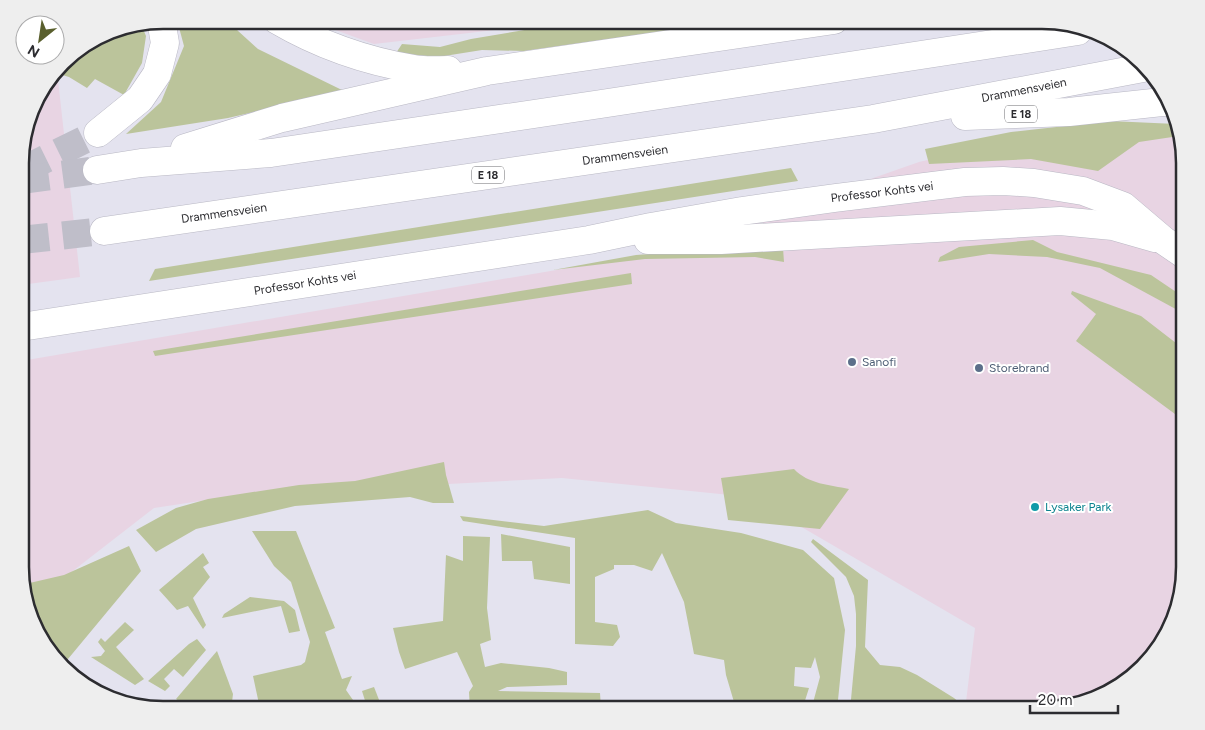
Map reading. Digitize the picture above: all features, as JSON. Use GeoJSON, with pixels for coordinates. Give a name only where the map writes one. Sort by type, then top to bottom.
{"type":"FeatureCollection","features":[{"type":"Feature","properties":{"kind":"main road"},"geometry":{"type":"LineString","coordinates":[[98,133],[140,99],[157,74],[165,43],[163,29]]}},
{"type":"Feature","properties":{"kind":"main road"},"geometry":{"type":"LineString","coordinates":[[292,29],[333,48],[415,69],[487,71]]}},
{"type":"Feature","properties":{"kind":"main road"},"geometry":{"type":"LineString","coordinates":[[140,163],[282,118],[487,71],[773,29]]}},
{"type":"Feature","properties":{"kind":"main road"},"geometry":{"type":"LineString","coordinates":[[97,170],[140,163],[289,150],[1071,32]]}},
{"type":"Feature","properties":{"kind":"main road","name":"Drammensveien"},"geometry":{"type":"LineString","coordinates":[[104,231],[873,119],[1138,69]]}},
{"type":"Feature","properties":{"kind":"main road","name":"E 18"},"geometry":{"type":"LineString","coordinates":[[873,119],[1069,112],[1161,102]]}},
{"type":"Feature","properties":{"kind":"main road","name":"Professor Kohts vei"},"geometry":{"type":"LineString","coordinates":[[29,326],[589,240],[651,227],[752,210],[965,182],[1034,182],[1083,192],[1123,206],[1174,248]]}},
{"type":"Feature","properties":{"kind":"main road","name":"Professor Kohts vei"},"geometry":{"type":"LineString","coordinates":[[589,240],[721,240],[1060,220],[1114,226],[1174,248]]}},
{"type":"Feature","properties":{"kind":"shaded area"},"geometry":{"type":"Polygon","coordinates":[[[333,29],[503,29],[374,44],[333,29]]]}},
{"type":"Feature","properties":{"kind":"shaded area"},"geometry":{"type":"Polygon","coordinates":[[[58,80],[80,277],[29,284],[30,146],[33,128],[39,112],[58,80]]]}},
{"type":"Feature","properties":{"kind":"shaded area"},"geometry":{"type":"Polygon","coordinates":[[[1081,125],[1172,130],[1176,154],[1175,584],[1172,602],[1166,618],[1148,649],[1124,673],[1093,691],[1077,697],[1051,701],[966,701],[975,628],[750,497],[562,478],[240,495],[154,508],[34,602],[29,567],[29,360],[662,252],[919,162],[1081,125]]]}},
{"type":"Feature","properties":{"kind":"green space"},"geometry":{"type":"Polygon","coordinates":[[[179,29],[236,29],[258,49],[344,91],[228,118],[126,134],[161,102],[184,46],[179,29]]]}},
{"type":"Feature","properties":{"kind":"green space"},"geometry":{"type":"Polygon","coordinates":[[[530,29],[679,29],[524,51],[482,50],[438,57],[396,53],[402,44],[440,47],[471,39],[530,29]]]}},
{"type":"Feature","properties":{"kind":"green space"},"geometry":{"type":"Polygon","coordinates":[[[144,30],[146,36],[142,63],[124,95],[95,79],[87,88],[62,75],[81,57],[96,47],[128,33],[144,30]]]}},
{"type":"Feature","properties":{"kind":"green space"},"geometry":{"type":"Polygon","coordinates":[[[1110,121],[1170,124],[1173,137],[1139,142],[1098,171],[1031,159],[929,164],[925,149],[1011,132],[1110,121]]]}},
{"type":"Feature","properties":{"kind":"green space"},"geometry":{"type":"Polygon","coordinates":[[[791,168],[798,181],[149,281],[155,269],[791,168]]]}},
{"type":"Feature","properties":{"kind":"green space"},"geometry":{"type":"Polygon","coordinates":[[[1033,240],[1057,252],[1151,275],[1176,292],[1176,309],[1100,268],[1047,257],[989,254],[938,262],[940,257],[959,247],[1033,240]]]}},
{"type":"Feature","properties":{"kind":"green space"},"geometry":{"type":"Polygon","coordinates":[[[783,248],[784,262],[755,257],[645,259],[553,270],[636,255],[783,248]]]}},
{"type":"Feature","properties":{"kind":"green space"},"geometry":{"type":"Polygon","coordinates":[[[631,273],[632,284],[155,356],[153,351],[631,273]]]}},
{"type":"Feature","properties":{"kind":"green space"},"geometry":{"type":"Polygon","coordinates":[[[1072,291],[1141,316],[1176,343],[1175,414],[1076,341],[1096,314],[1071,294],[1072,291]]]}},
{"type":"Feature","properties":{"kind":"green space"},"geometry":{"type":"Polygon","coordinates":[[[444,462],[454,503],[433,503],[410,497],[295,506],[196,529],[156,552],[136,530],[176,508],[208,499],[299,485],[355,481],[444,462]]]}},
{"type":"Feature","properties":{"kind":"green space"},"geometry":{"type":"Polygon","coordinates":[[[794,469],[813,481],[849,489],[820,529],[728,520],[721,478],[794,469]]]}},
{"type":"Feature","properties":{"kind":"green space"},"geometry":{"type":"Polygon","coordinates":[[[648,510],[676,523],[741,533],[803,550],[834,578],[845,630],[838,701],[813,701],[820,677],[815,657],[811,668],[795,667],[794,686],[809,688],[805,701],[734,701],[726,675],[724,660],[694,654],[684,602],[662,553],[652,571],[634,565],[614,565],[614,569],[595,577],[595,622],[617,625],[620,637],[613,646],[575,644],[575,538],[463,521],[460,516],[544,526],[648,510]]]}},
{"type":"Feature","properties":{"kind":"green space"},"geometry":{"type":"Polygon","coordinates":[[[252,531],[296,531],[335,628],[325,632],[342,679],[352,676],[346,690],[354,701],[258,701],[253,676],[301,665],[305,662],[310,642],[291,582],[274,566],[252,531]]]}},
{"type":"Feature","properties":{"kind":"green space"},"geometry":{"type":"Polygon","coordinates":[[[501,534],[570,547],[570,584],[534,579],[532,561],[502,561],[501,534]]]}},
{"type":"Feature","properties":{"kind":"green space"},"geometry":{"type":"Polygon","coordinates":[[[463,536],[490,537],[487,608],[491,640],[480,644],[485,667],[501,663],[549,668],[567,672],[567,685],[507,687],[498,691],[600,693],[601,701],[470,701],[469,692],[473,686],[457,652],[405,669],[393,628],[443,621],[446,555],[463,561],[463,536]]]}},
{"type":"Feature","properties":{"kind":"green space"},"geometry":{"type":"Polygon","coordinates":[[[813,539],[868,580],[865,647],[880,665],[900,667],[917,675],[958,701],[851,701],[856,646],[854,596],[846,577],[811,542],[813,539]]]}},
{"type":"Feature","properties":{"kind":"green space"},"geometry":{"type":"Polygon","coordinates":[[[129,546],[141,571],[67,660],[51,641],[43,626],[36,610],[30,583],[64,575],[129,546]]]}},
{"type":"Feature","properties":{"kind":"green space"},"geometry":{"type":"Polygon","coordinates":[[[203,553],[209,563],[203,567],[210,577],[193,598],[206,625],[203,629],[188,606],[177,610],[159,590],[203,553]]]}},
{"type":"Feature","properties":{"kind":"green space"},"geometry":{"type":"Polygon","coordinates":[[[250,597],[284,601],[295,610],[300,631],[289,633],[281,606],[222,618],[224,614],[250,597]]]}},
{"type":"Feature","properties":{"kind":"green space"},"geometry":{"type":"Polygon","coordinates":[[[125,622],[134,630],[116,647],[144,679],[135,685],[91,657],[101,656],[105,651],[98,642],[101,638],[105,642],[125,622]]]}},
{"type":"Feature","properties":{"kind":"green space"},"geometry":{"type":"Polygon","coordinates":[[[197,639],[206,650],[183,677],[174,669],[164,679],[170,686],[165,691],[148,681],[189,644],[197,639]]]}},
{"type":"Feature","properties":{"kind":"green space"},"geometry":{"type":"Polygon","coordinates":[[[217,651],[233,694],[232,701],[179,701],[176,699],[217,651]]]}},
{"type":"Feature","properties":{"kind":"green space"},"geometry":{"type":"Polygon","coordinates":[[[374,687],[379,701],[365,701],[362,691],[374,687]]]}},
{"type":"Feature","properties":{"kind":"tunnel"},"geometry":{"type":"LineString","coordinates":[[29,167],[98,133]]}},
{"type":"Feature","properties":{"kind":"tunnel"},"geometry":{"type":"LineString","coordinates":[[29,179],[97,170]]}},
{"type":"Feature","properties":{"kind":"tunnel"},"geometry":{"type":"LineString","coordinates":[[29,239],[104,231]]}},
{"type":"Feature","properties":{"kind":"place","name":"Sanofi"},"geometry":{"type":"Point","coordinates":[852,362]}},
{"type":"Feature","properties":{"kind":"place","name":"Storebrand"},"geometry":{"type":"Point","coordinates":[979,368]}},
{"type":"Feature","properties":{"kind":"place","name":"Lysaker Park"},"geometry":{"type":"Point","coordinates":[1035,507]}}]}
